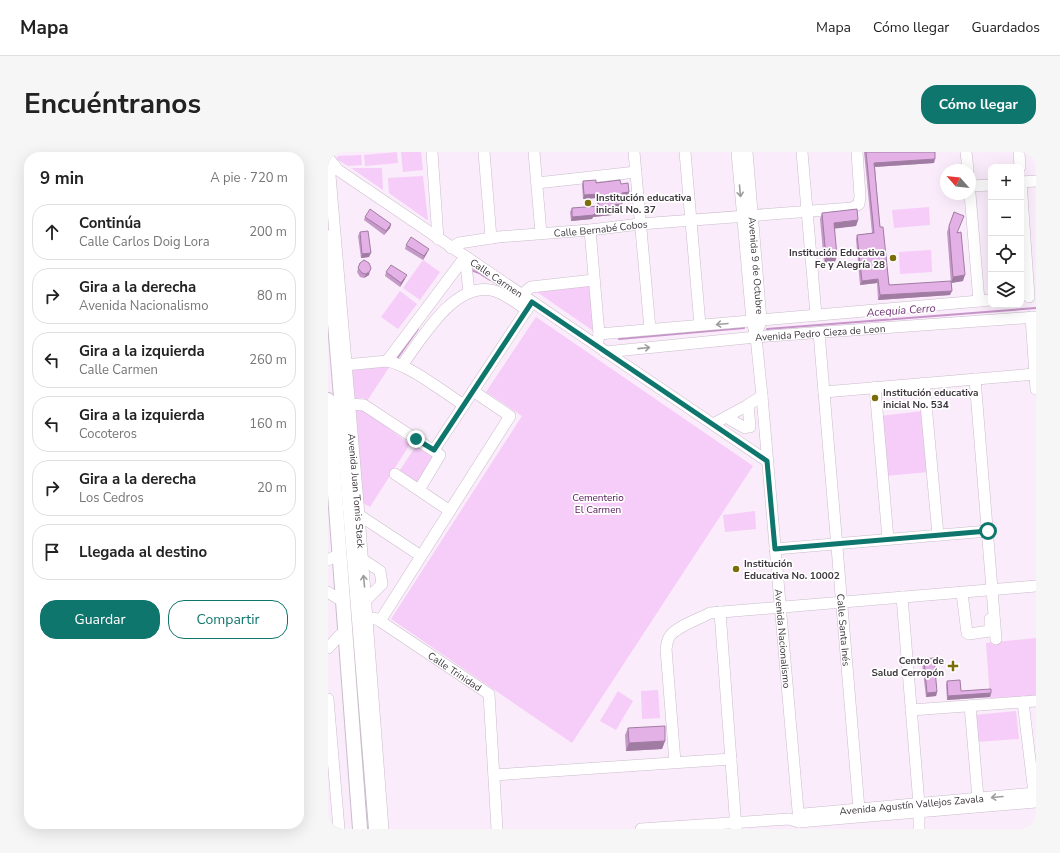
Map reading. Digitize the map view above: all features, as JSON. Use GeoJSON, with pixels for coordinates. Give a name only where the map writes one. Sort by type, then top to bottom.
{"type":"FeatureCollection","features":[{"type":"Feature","properties":{"kind":"main road","name":"Avenida Juan Tomis Stack"},"geometry":{"type":"LineString","coordinates":[[328,237],[338,381],[376,829]]}},
{"type":"Feature","properties":{"kind":"main road"},"geometry":{"type":"LineString","coordinates":[[328,400],[360,829]]}},
{"type":"Feature","properties":{"kind":"street","name":"Avenida Juan Tomis Stack"},"geometry":{"type":"LineString","coordinates":[[328,152],[337,365]]}},
{"type":"Feature","properties":{"kind":"street"},"geometry":{"type":"LineString","coordinates":[[328,158],[334,152]]}},
{"type":"Feature","properties":{"kind":"street"},"geometry":{"type":"LineString","coordinates":[[432,152],[438,239]]}},
{"type":"Feature","properties":{"kind":"street"},"geometry":{"type":"LineString","coordinates":[[484,152],[491,238]]}},
{"type":"Feature","properties":{"kind":"street"},"geometry":{"type":"LineString","coordinates":[[534,152],[541,233]]}},
{"type":"Feature","properties":{"kind":"street"},"geometry":{"type":"LineString","coordinates":[[634,152],[650,330]]}},
{"type":"Feature","properties":{"kind":"street"},"geometry":{"type":"LineString","coordinates":[[685,152],[700,325]]}},
{"type":"Feature","properties":{"kind":"street","name":"Avenida 9 de Octubre"},"geometry":{"type":"LineString","coordinates":[[737,152],[747,216],[756,337]]}},
{"type":"Feature","properties":{"kind":"street","name":"Avenida 9 de Octubre"},"geometry":{"type":"LineString","coordinates":[[747,152],[747,216]]}},
{"type":"Feature","properties":{"kind":"street"},"geometry":{"type":"LineString","coordinates":[[802,152],[816,315]]}},
{"type":"Feature","properties":{"kind":"street","name":"Calle Bernabé Cobos"},"geometry":{"type":"LineString","coordinates":[[451,248],[459,243],[541,233],[852,208],[858,204],[860,196],[857,152]]}},
{"type":"Feature","properties":{"kind":"street"},"geometry":{"type":"LineString","coordinates":[[966,152],[967,164]]}},
{"type":"Feature","properties":{"kind":"street"},"geometry":{"type":"LineString","coordinates":[[1019,152],[1020,164]]}},
{"type":"Feature","properties":{"kind":"street","name":"Calle Carmen"},"geometry":{"type":"LineString","coordinates":[[328,158],[335,168],[521,295],[529,306],[601,349],[767,461]]}},
{"type":"Feature","properties":{"kind":"street"},"geometry":{"type":"LineString","coordinates":[[537,183],[636,172]]}},
{"type":"Feature","properties":{"kind":"street"},"geometry":{"type":"LineString","coordinates":[[1024,182],[1036,181]]}},
{"type":"Feature","properties":{"kind":"street"},"geometry":{"type":"LineString","coordinates":[[976,186],[988,185]]}},
{"type":"Feature","properties":{"kind":"street"},"geometry":{"type":"LineString","coordinates":[[970,200],[978,301]]}},
{"type":"Feature","properties":{"kind":"street"},"geometry":{"type":"LineString","coordinates":[[1024,200],[1030,238],[1029,297]]}},
{"type":"Feature","properties":{"kind":"street"},"geometry":{"type":"LineString","coordinates":[[590,230],[601,349]]}},
{"type":"Feature","properties":{"kind":"street"},"geometry":{"type":"LineString","coordinates":[[387,361],[466,258]]}},
{"type":"Feature","properties":{"kind":"street"},"geometry":{"type":"LineString","coordinates":[[466,258],[469,292]]}},
{"type":"Feature","properties":{"kind":"street"},"geometry":{"type":"LineString","coordinates":[[521,295],[531,287],[594,280]]}},
{"type":"Feature","properties":{"kind":"street"},"geometry":{"type":"LineString","coordinates":[[402,365],[438,316],[459,298],[469,292],[486,289],[496,291],[529,306],[464,405],[437,452],[419,490]]}},
{"type":"Feature","properties":{"kind":"street","name":"Avenida Pedro Cieza de Leon"},"geometry":{"type":"LineString","coordinates":[[599,334],[988,300]]}},
{"type":"Feature","properties":{"kind":"street"},"geometry":{"type":"LineString","coordinates":[[1033,317],[1036,389]]}},
{"type":"Feature","properties":{"kind":"street","name":"Avenida Pedro Cieza de Leon"},"geometry":{"type":"LineString","coordinates":[[601,349],[1033,317]]}},
{"type":"Feature","properties":{"kind":"street","name":"Calle Santa Inés"},"geometry":{"type":"LineString","coordinates":[[819,333],[859,809]]}},
{"type":"Feature","properties":{"kind":"street","name":"Avenida Nacionalismo"},"geometry":{"type":"LineString","coordinates":[[756,337],[780,607],[795,818]]}},
{"type":"Feature","properties":{"kind":"street"},"geometry":{"type":"LineString","coordinates":[[337,365],[387,361],[402,365],[464,405]]}},
{"type":"Feature","properties":{"kind":"street"},"geometry":{"type":"LineString","coordinates":[[824,392],[1035,374]]}},
{"type":"Feature","properties":{"kind":"street"},"geometry":{"type":"LineString","coordinates":[[962,593],[967,631],[969,634],[990,631],[988,531],[975,379]]}},
{"type":"Feature","properties":{"kind":"street","name":"Avenida Juan Tomis Stack"},"geometry":{"type":"LineString","coordinates":[[338,381],[349,404],[366,600],[383,829]]}},
{"type":"Feature","properties":{"kind":"street"},"geometry":{"type":"LineString","coordinates":[[924,383],[938,535]]}},
{"type":"Feature","properties":{"kind":"street"},"geometry":{"type":"LineString","coordinates":[[875,387],[888,539]]}},
{"type":"Feature","properties":{"kind":"street"},"geometry":{"type":"LineString","coordinates":[[380,620],[510,416],[473,391]]}},
{"type":"Feature","properties":{"kind":"street"},"geometry":{"type":"LineString","coordinates":[[713,424],[748,406],[762,396]]}},
{"type":"Feature","properties":{"kind":"street"},"geometry":{"type":"LineString","coordinates":[[349,404],[364,405],[437,452]]}},
{"type":"Feature","properties":{"kind":"street"},"geometry":{"type":"LineString","coordinates":[[741,443],[748,428],[748,406]]}},
{"type":"Feature","properties":{"kind":"street"},"geometry":{"type":"LineString","coordinates":[[726,416],[765,435]]}},
{"type":"Feature","properties":{"kind":"street"},"geometry":{"type":"LineString","coordinates":[[395,474],[450,511]]}},
{"type":"Feature","properties":{"kind":"street"},"geometry":{"type":"LineString","coordinates":[[328,482],[333,595],[340,635],[356,829]]}},
{"type":"Feature","properties":{"kind":"street"},"geometry":{"type":"LineString","coordinates":[[359,515],[421,556]]}},
{"type":"Feature","properties":{"kind":"street"},"geometry":{"type":"LineString","coordinates":[[775,549],[988,531]]}},
{"type":"Feature","properties":{"kind":"street"},"geometry":{"type":"LineString","coordinates":[[362,559],[380,571],[382,584],[366,600]]}},
{"type":"Feature","properties":{"kind":"street"},"geometry":{"type":"LineString","coordinates":[[675,762],[666,649],[667,642],[671,635],[678,630],[710,613],[1036,586]]}},
{"type":"Feature","properties":{"kind":"street"},"geometry":{"type":"LineString","coordinates":[[990,590],[996,639]]}},
{"type":"Feature","properties":{"kind":"street"},"geometry":{"type":"LineString","coordinates":[[902,598],[919,808],[919,829]]}},
{"type":"Feature","properties":{"kind":"street"},"geometry":{"type":"LineString","coordinates":[[720,612],[736,826]]}},
{"type":"Feature","properties":{"kind":"street","name":"Calle Trinidad"},"geometry":{"type":"LineString","coordinates":[[367,616],[380,620],[489,694],[497,829]]}},
{"type":"Feature","properties":{"kind":"street"},"geometry":{"type":"LineString","coordinates":[[328,648],[340,635]]}},
{"type":"Feature","properties":{"kind":"street"},"geometry":{"type":"LineString","coordinates":[[328,699],[339,829]]}},
{"type":"Feature","properties":{"kind":"street"},"geometry":{"type":"LineString","coordinates":[[911,710],[1036,701]]}},
{"type":"Feature","properties":{"kind":"street"},"geometry":{"type":"LineString","coordinates":[[1023,702],[1035,796]]}},
{"type":"Feature","properties":{"kind":"street"},"geometry":{"type":"LineString","coordinates":[[970,706],[978,798]]}},
{"type":"Feature","properties":{"kind":"street"},"geometry":{"type":"LineString","coordinates":[[494,775],[731,758]]}},
{"type":"Feature","properties":{"kind":"street","name":"Avenida Agustín Vallejos Zavala"},"geometry":{"type":"LineString","coordinates":[[795,818],[919,808],[1035,796]]}},
{"type":"Feature","properties":{"kind":"street","name":"Avenida Agustín Vallejos Zavala"},"geometry":{"type":"LineString","coordinates":[[641,829],[736,826],[859,809],[919,808],[978,798],[1035,796]]}},
{"type":"Feature","properties":{"kind":"green space"},"geometry":{"type":"Polygon","coordinates":[[[397,152],[398,163],[365,166],[364,155],[397,152]]]}},
{"type":"Feature","properties":{"kind":"green space"},"geometry":{"type":"Polygon","coordinates":[[[401,152],[421,152],[423,170],[403,172],[401,152]]]}},
{"type":"Feature","properties":{"kind":"green space"},"geometry":{"type":"Polygon","coordinates":[[[361,155],[362,165],[348,166],[336,159],[338,156],[361,155]]]}},
{"type":"Feature","properties":{"kind":"green space"},"geometry":{"type":"Polygon","coordinates":[[[351,168],[382,168],[383,190],[351,168]]]}},
{"type":"Feature","properties":{"kind":"green space"},"geometry":{"type":"Polygon","coordinates":[[[423,176],[428,220],[389,193],[388,178],[423,176]]]}},
{"type":"Feature","properties":{"kind":"green space"},"geometry":{"type":"Polygon","coordinates":[[[929,207],[930,225],[894,228],[892,210],[929,207]]]}},
{"type":"Feature","properties":{"kind":"green space"},"geometry":{"type":"Polygon","coordinates":[[[931,250],[932,272],[900,274],[899,252],[931,250]]]}},
{"type":"Feature","properties":{"kind":"green space"},"geometry":{"type":"Polygon","coordinates":[[[423,260],[440,272],[420,300],[403,288],[423,260]]]}},
{"type":"Feature","properties":{"kind":"green space"},"geometry":{"type":"Polygon","coordinates":[[[591,283],[595,330],[592,330],[534,290],[591,283]]]}},
{"type":"Feature","properties":{"kind":"green space"},"geometry":{"type":"Polygon","coordinates":[[[400,291],[417,304],[398,329],[381,317],[400,291]]]}},
{"type":"Feature","properties":{"kind":"green space","name":"Cementerio El Carmen"},"geometry":{"type":"Polygon","coordinates":[[[536,317],[753,466],[572,743],[391,619],[522,416],[486,392],[536,317]]]}},
{"type":"Feature","properties":{"kind":"green space"},"geometry":{"type":"Polygon","coordinates":[[[390,366],[367,401],[363,398],[355,399],[353,370],[390,366]]]}},
{"type":"Feature","properties":{"kind":"green space"},"geometry":{"type":"Polygon","coordinates":[[[356,409],[363,410],[410,444],[370,507],[361,502],[356,409]]]}},
{"type":"Feature","properties":{"kind":"green space"},"geometry":{"type":"Polygon","coordinates":[[[923,411],[929,472],[885,476],[880,416],[923,411]]]}},
{"type":"Feature","properties":{"kind":"green space"},"geometry":{"type":"Polygon","coordinates":[[[416,446],[435,459],[416,486],[398,473],[416,446]]]}},
{"type":"Feature","properties":{"kind":"green space"},"geometry":{"type":"Polygon","coordinates":[[[755,511],[756,529],[725,532],[723,515],[755,511]]]}},
{"type":"Feature","properties":{"kind":"green space"},"geometry":{"type":"Polygon","coordinates":[[[1036,638],[1036,696],[990,698],[986,643],[1036,638]]]}},
{"type":"Feature","properties":{"kind":"green space"},"geometry":{"type":"Polygon","coordinates":[[[658,690],[660,718],[642,719],[641,691],[658,690]]]}},
{"type":"Feature","properties":{"kind":"green space"},"geometry":{"type":"Polygon","coordinates":[[[618,691],[633,701],[616,730],[600,721],[618,691]]]}},
{"type":"Feature","properties":{"kind":"green space"},"geometry":{"type":"Polygon","coordinates":[[[1016,711],[1019,739],[976,742],[974,715],[1016,711]]]}},
{"type":"Feature","properties":{"kind":"building"},"geometry":{"type":"Polygon","coordinates":[[[866,152],[935,152],[935,159],[874,163],[880,227],[883,227],[889,285],[951,281],[952,291],[880,295],[878,279],[862,281],[857,235],[874,233],[866,152]]]}},
{"type":"Feature","properties":{"kind":"building"},"geometry":{"type":"Polygon","coordinates":[[[596,180],[596,183],[620,180],[621,184],[628,183],[629,192],[622,193],[622,204],[613,205],[613,211],[594,215],[572,217],[572,208],[599,206],[598,194],[584,195],[583,181],[596,180]]]}},
{"type":"Feature","properties":{"kind":"building"},"geometry":{"type":"Polygon","coordinates":[[[370,209],[391,224],[386,231],[365,217],[370,209]]]}},
{"type":"Feature","properties":{"kind":"building"},"geometry":{"type":"Polygon","coordinates":[[[857,209],[858,220],[834,223],[837,256],[826,257],[822,213],[857,209]]]}},
{"type":"Feature","properties":{"kind":"building"},"geometry":{"type":"Polygon","coordinates":[[[954,212],[964,216],[957,233],[961,232],[965,275],[953,277],[949,226],[954,212]]]}},
{"type":"Feature","properties":{"kind":"building"},"geometry":{"type":"Polygon","coordinates":[[[368,231],[371,253],[362,254],[360,232],[368,231]]]}},
{"type":"Feature","properties":{"kind":"building"},"geometry":{"type":"Polygon","coordinates":[[[411,237],[429,249],[424,256],[406,245],[411,237]]]}},
{"type":"Feature","properties":{"kind":"building"},"geometry":{"type":"Polygon","coordinates":[[[364,260],[369,263],[371,268],[366,274],[362,273],[358,268],[360,263],[364,260]]]}},
{"type":"Feature","properties":{"kind":"building"},"geometry":{"type":"Polygon","coordinates":[[[391,265],[407,275],[401,283],[386,272],[391,265]]]}},
{"type":"Feature","properties":{"kind":"building"},"geometry":{"type":"Polygon","coordinates":[[[934,658],[937,692],[927,693],[924,659],[934,658]]]}},
{"type":"Feature","properties":{"kind":"building"},"geometry":{"type":"Polygon","coordinates":[[[960,680],[961,691],[991,689],[991,693],[948,696],[947,681],[960,680]]]}},
{"type":"Feature","properties":{"kind":"building"},"geometry":{"type":"Polygon","coordinates":[[[665,726],[665,741],[629,743],[628,728],[665,726]]]}},
{"type":"Feature","properties":{"kind":"waterway","name":"Acequia Cerro"},"geometry":{"type":"LineString","coordinates":[[471,270],[490,280]]}},
{"type":"Feature","properties":{"kind":"waterway","name":"Acequia Cerro"},"geometry":{"type":"LineString","coordinates":[[767,329],[1036,308]]}},
{"type":"Feature","properties":{"kind":"waterway","name":"Acequia Cerro"},"geometry":{"type":"LineString","coordinates":[[619,339],[744,328]]}},
{"type":"Feature","properties":{"kind":"waterway"},"geometry":{"type":"LineString","coordinates":[[396,360],[418,329]]}},
{"type":"Feature","properties":{"kind":"place","name":"Institución educativa inicial No. 37"},"geometry":{"type":"Point","coordinates":[588,203]}},
{"type":"Feature","properties":{"kind":"place","name":"Institución Educativa Fe y Alegría 28"},"geometry":{"type":"Point","coordinates":[893,258]}},
{"type":"Feature","properties":{"kind":"place","name":"Institución educativa inicial No. 534"},"geometry":{"type":"Point","coordinates":[875,398]}},
{"type":"Feature","properties":{"kind":"place","name":"Institución Educativa No. 10002"},"geometry":{"type":"Point","coordinates":[736,569]}},
{"type":"Feature","properties":{"kind":"place","name":"Centro de Salud Cerropón"},"geometry":{"type":"Point","coordinates":[953,666]}},
{"type":"Feature","properties":{"kind":"route"},"geometry":{"type":"LineString","coordinates":[[416,439],[434,450],[532,302],[767,461],[775,549],[988,531]]}}]}
